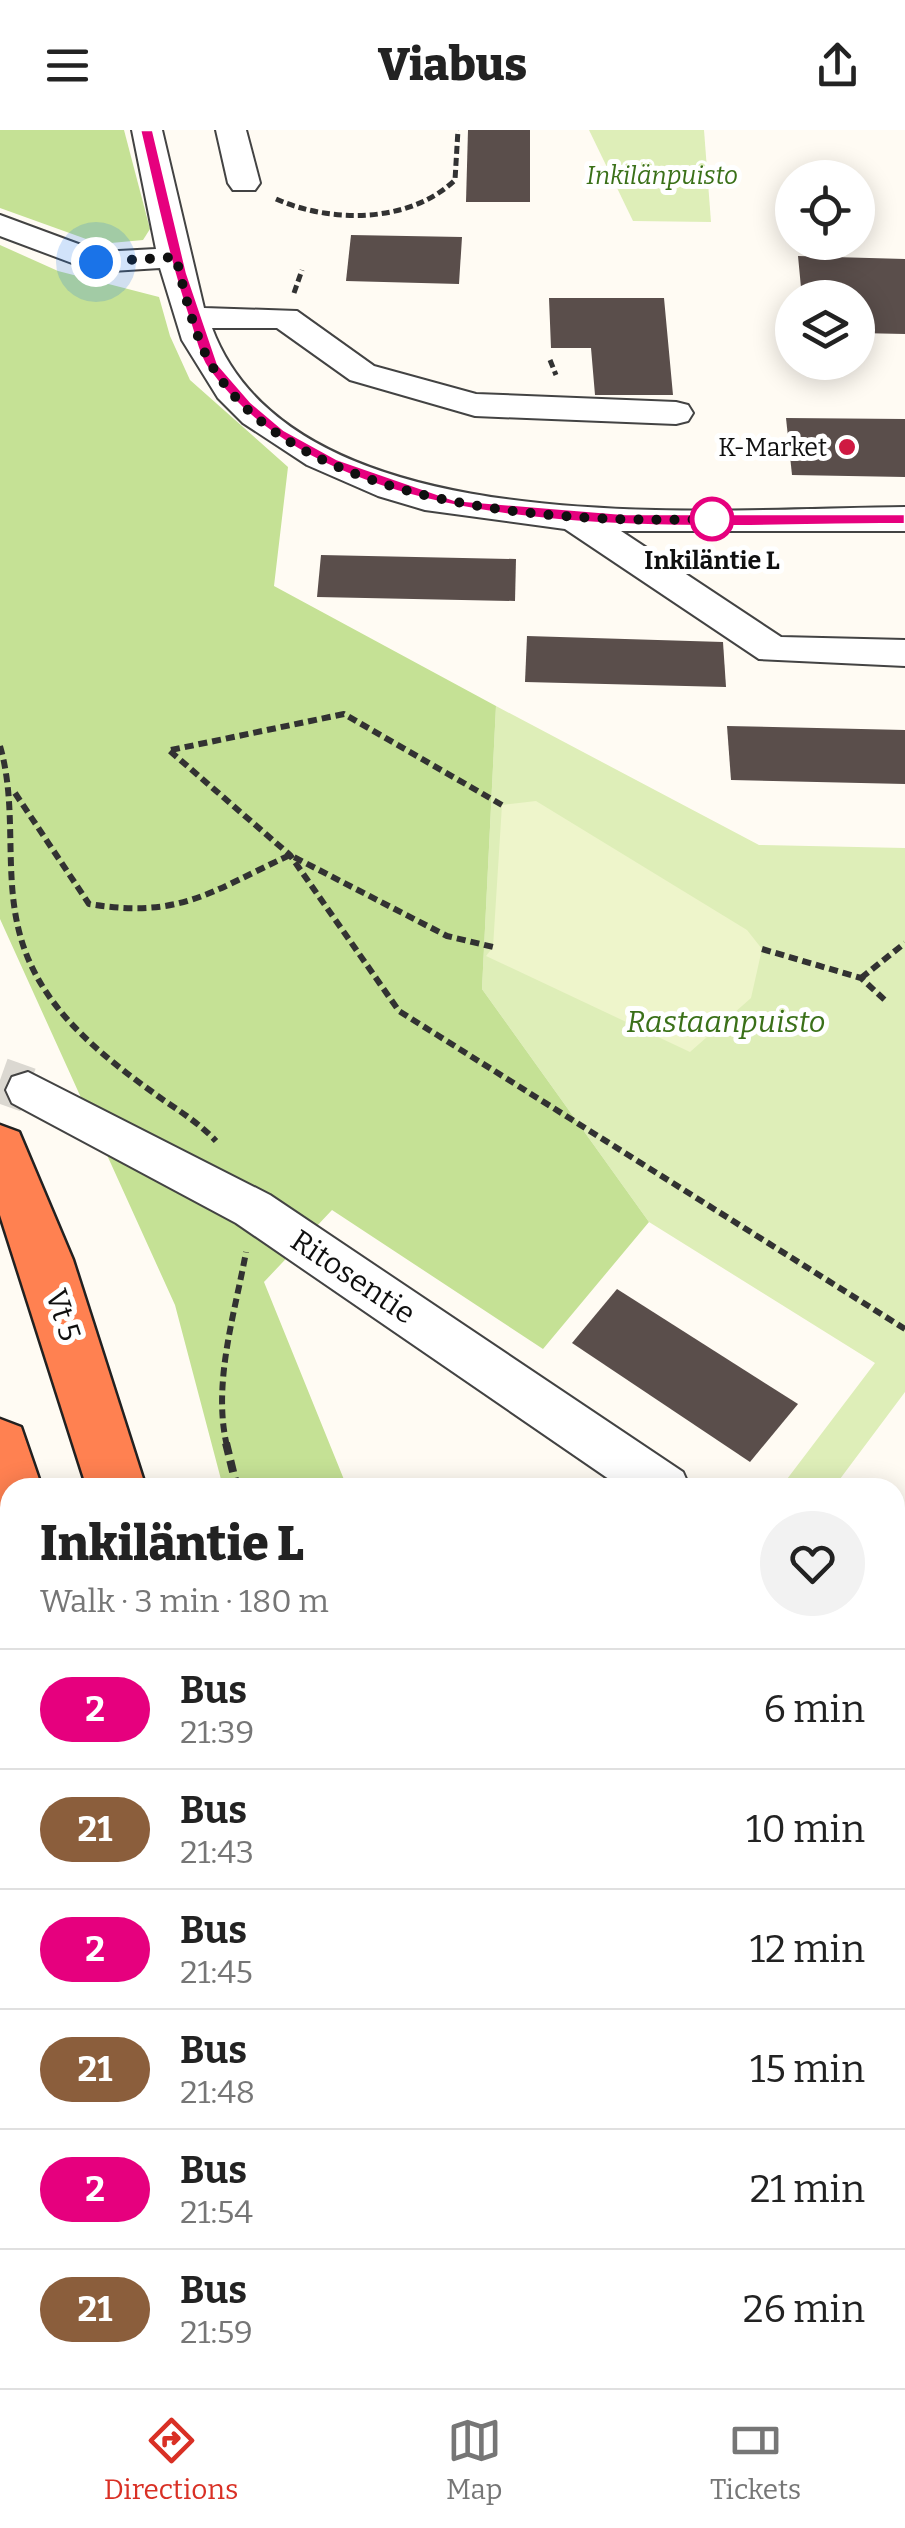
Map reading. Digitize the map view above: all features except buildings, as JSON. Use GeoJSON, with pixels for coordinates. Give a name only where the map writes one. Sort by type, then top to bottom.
{"type":"FeatureCollection","features":[{"type":"Feature","properties":{"kind":"highway","name":"Vt 5"},"geometry":{"type":"LineString","coordinates":[[0,1146],[45,1260],[114,1478]]}},
{"type":"Feature","properties":{"kind":"highway"},"geometry":{"type":"LineString","coordinates":[[0,1445],[11,1478]]}},
{"type":"Feature","properties":{"kind":"street"},"geometry":{"type":"LineString","coordinates":[[147,130],[176,257],[212,365],[246,406],[279,433],[332,462],[454,504],[572,516],[905,519]]}},
{"type":"Feature","properties":{"kind":"street"},"geometry":{"type":"LineString","coordinates":[[231,130],[244,183]]}},
{"type":"Feature","properties":{"kind":"street"},"geometry":{"type":"LineString","coordinates":[[0,225],[96,262],[176,257]]}},
{"type":"Feature","properties":{"kind":"street"},"geometry":{"type":"LineString","coordinates":[[194,318],[284,318],[362,373],[475,405],[676,413]]}},
{"type":"Feature","properties":{"kind":"street"},"geometry":{"type":"LineString","coordinates":[[572,516],[774,650],[905,653]]}},
{"type":"Feature","properties":{"kind":"street","name":"Ritosentie"},"geometry":{"type":"LineString","coordinates":[[28,1090],[253,1209],[650,1478]]}},
{"type":"Feature","properties":{"kind":"path"},"geometry":{"type":"LineString","coordinates":[[244,183],[294,208],[350,218],[401,211],[451,185],[458,176],[458,130]]}},
{"type":"Feature","properties":{"kind":"path"},"geometry":{"type":"LineString","coordinates":[[502,805],[344,714],[170,750],[290,856],[399,1012],[905,1329]]}},
{"type":"Feature","properties":{"kind":"path"},"geometry":{"type":"LineString","coordinates":[[14,792],[89,904],[138,912],[183,904],[290,856]]}},
{"type":"Feature","properties":{"kind":"path"},"geometry":{"type":"LineString","coordinates":[[290,856],[447,936],[492,947]]}},
{"type":"Feature","properties":{"kind":"path"},"geometry":{"type":"LineString","coordinates":[[861,978],[905,943]]}},
{"type":"Feature","properties":{"kind":"path"},"geometry":{"type":"LineString","coordinates":[[762,949],[861,978],[887,1002]]}},
{"type":"Feature","properties":{"kind":"green space"},"geometry":{"type":"Polygon","coordinates":[[[0,130],[124,130],[150,229],[143,240],[100,244],[0,208],[0,130]]]}},
{"type":"Feature","properties":{"kind":"green space","name":"Inkilänpuisto"},"geometry":{"type":"Polygon","coordinates":[[[589,130],[704,130],[711,222],[633,221],[589,130]]]}},
{"type":"Feature","properties":{"kind":"green space"},"geometry":{"type":"Polygon","coordinates":[[[0,245],[58,271],[159,297],[170,336],[190,380],[288,467],[274,586],[496,706],[482,989],[649,1222],[543,1349],[332,1210],[264,1282],[343,1478],[221,1478],[175,1305],[0,919],[0,245]]]}},
{"type":"Feature","properties":{"kind":"green space","name":"Rastaanpuisto"},"geometry":{"type":"Polygon","coordinates":[[[496,706],[759,845],[905,848],[905,1392],[841,1478],[788,1478],[875,1363],[649,1222],[482,989],[496,706]]]}},
{"type":"Feature","properties":{"kind":"green space"},"geometry":{"type":"Polygon","coordinates":[[[536,801],[747,930],[762,949],[751,998],[690,1052],[486,956],[493,947],[502,805],[536,801]]]}},
{"type":"Feature","properties":{"kind":"tunnel"},"geometry":{"type":"LineString","coordinates":[[0,1080],[28,1090]]}},
{"type":"Feature","properties":{"kind":"bus line","name":"2"},"geometry":{"type":"LineString","coordinates":[[147,130],[180,273],[212,365],[246,406],[279,433],[332,462],[375,481],[454,504],[572,516],[905,519]]}},
{"type":"Feature","properties":{"kind":"place","name":"K-Market"},"geometry":{"type":"Point","coordinates":[847,447]}},
{"type":"Feature","properties":{"kind":"place","name":"Inkiläntie L"},"geometry":{"type":"Point","coordinates":[712,519]}},
{"type":"Feature","properties":{"kind":"route"},"geometry":{"type":"LineString","coordinates":[[96,262],[176,257],[212,365],[246,406],[279,433],[375,481],[454,504],[572,516],[712,519]]}}]}
